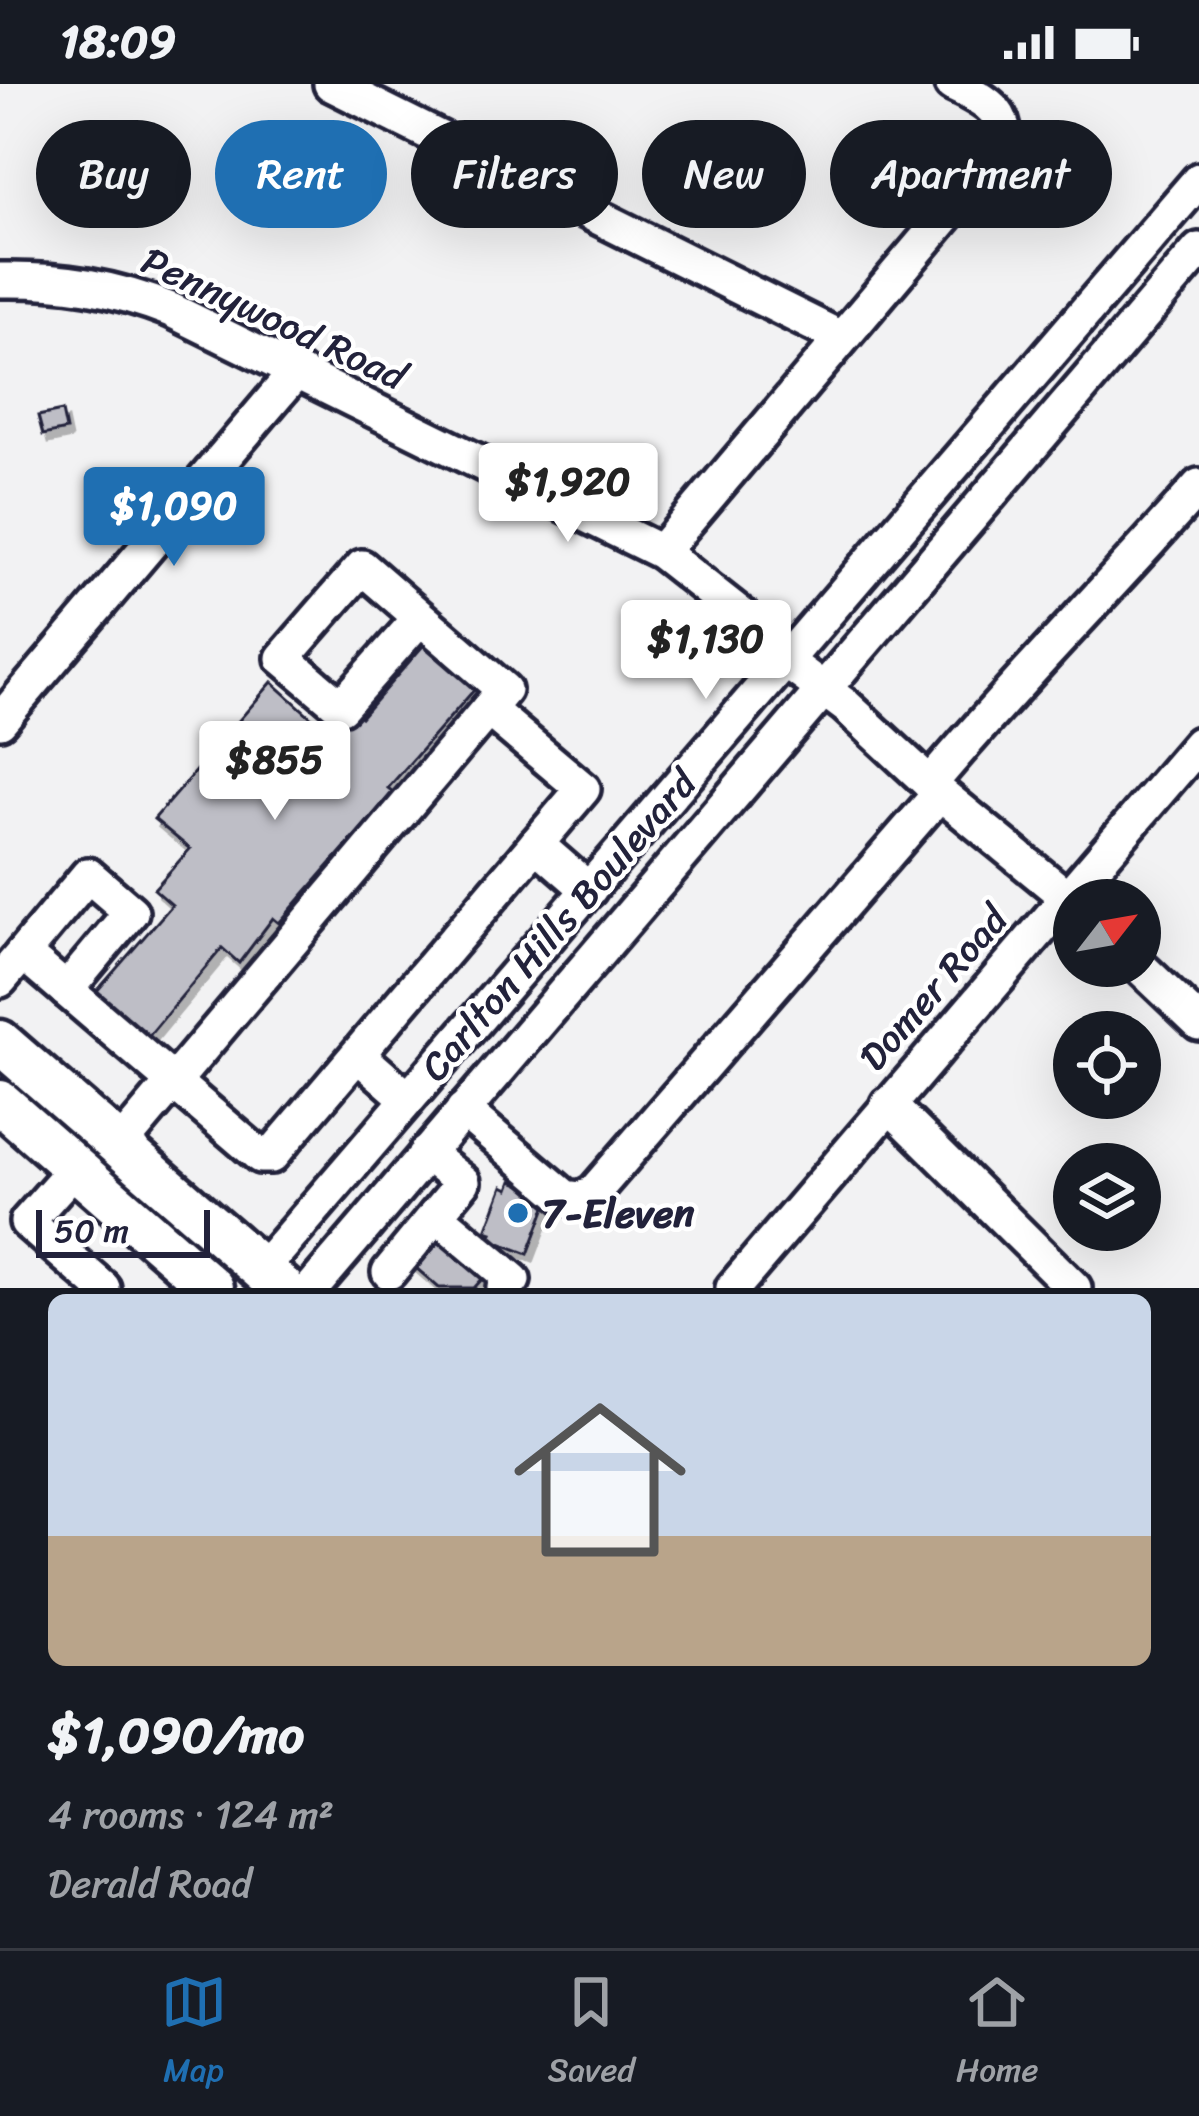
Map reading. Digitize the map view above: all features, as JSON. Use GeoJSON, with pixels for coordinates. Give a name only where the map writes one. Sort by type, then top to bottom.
{"type":"FeatureCollection","features":[{"type":"Feature","properties":{"kind":"main road"},"geometry":{"type":"LineString","coordinates":[[0,1042],[120,1145],[264,1281]]}},
{"type":"Feature","properties":{"kind":"main road"},"geometry":{"type":"LineString","coordinates":[[0,1102],[212,1288]]}},
{"type":"Feature","properties":{"kind":"street"},"geometry":{"type":"LineString","coordinates":[[331,84],[842,338]]}},
{"type":"Feature","properties":{"kind":"street"},"geometry":{"type":"LineString","coordinates":[[661,552],[994,159],[1006,138],[1002,121],[984,100],[952,84]]}},
{"type":"Feature","properties":{"kind":"street","name":"Carlton Hills Boulevard"},"geometry":{"type":"LineString","coordinates":[[264,1281],[406,1099],[1199,179]]}},
{"type":"Feature","properties":{"kind":"street","name":"Carlton Hills Boulevard"},"geometry":{"type":"LineString","coordinates":[[312,1288],[1199,250]]}},
{"type":"Feature","properties":{"kind":"street","name":"Pennywood Road"},"geometry":{"type":"LineString","coordinates":[[0,280],[75,281],[121,290],[171,310],[661,552],[764,634],[787,662],[846,706],[935,788],[1053,885]]}},
{"type":"Feature","properties":{"kind":"street"},"geometry":{"type":"LineString","coordinates":[[0,721],[296,371]]}},
{"type":"Feature","properties":{"kind":"street"},"geometry":{"type":"LineString","coordinates":[[463,1110],[565,1197],[587,1197],[603,1184],[1079,614],[1136,559],[1199,486]]}},
{"type":"Feature","properties":{"kind":"street"},"geometry":{"type":"LineString","coordinates":[[120,1145],[504,690],[420,618]]}},
{"type":"Feature","properties":{"kind":"street"},"geometry":{"type":"LineString","coordinates":[[23,953],[265,1157],[278,1150],[583,789],[488,709]]}},
{"type":"Feature","properties":{"kind":"street","name":"Domer Road"},"geometry":{"type":"LineString","coordinates":[[1090,879],[1199,744]]}},
{"type":"Feature","properties":{"kind":"street"},"geometry":{"type":"LineString","coordinates":[[536,844],[589,890]]}},
{"type":"Feature","properties":{"kind":"street"},"geometry":{"type":"LineString","coordinates":[[0,980],[88,875],[131,912],[66,990]]}},
{"type":"Feature","properties":{"kind":"street","name":"Domer Road"},"geometry":{"type":"LineString","coordinates":[[733,1288],[888,1104],[1053,922]]}},
{"type":"Feature","properties":{"kind":"street"},"geometry":{"type":"LineString","coordinates":[[1161,987],[1199,1024]]}},
{"type":"Feature","properties":{"kind":"street"},"geometry":{"type":"LineString","coordinates":[[358,1055],[406,1099]]}},
{"type":"Feature","properties":{"kind":"street"},"geometry":{"type":"LineString","coordinates":[[888,1104],[1074,1288]]}},
{"type":"Feature","properties":{"kind":"street"},"geometry":{"type":"LineString","coordinates":[[353,1239],[398,1280],[436,1216],[463,1182],[426,1153]]}},
{"type":"Feature","properties":{"kind":"street"},"geometry":{"type":"LineString","coordinates":[[75,1168],[27,1222],[104,1288]]}},
{"type":"Feature","properties":{"kind":"street"},"geometry":{"type":"LineString","coordinates":[[436,1216],[513,1280],[504,1288]]}},
{"type":"Feature","properties":{"kind":"building"},"geometry":{"type":"Polygon","coordinates":[[[62,411],[66,430],[43,435],[38,416],[62,411]]]}},
{"type":"Feature","properties":{"kind":"building"},"geometry":{"type":"Polygon","coordinates":[[[429,639],[481,682],[279,923],[273,918],[239,963],[222,948],[147,1038],[96,992],[172,905],[154,889],[190,849],[154,819],[272,682],[323,728],[347,704],[361,717],[429,639]]]}},
{"type":"Feature","properties":{"kind":"building","name":"7-Eleven"},"geometry":{"type":"Polygon","coordinates":[[[512,1181],[550,1196],[528,1254],[489,1239],[492,1233],[486,1231],[503,1186],[509,1189],[512,1181]]]}},
{"type":"Feature","properties":{"kind":"building","name":"7-Eleven"},"geometry":{"type":"Polygon","coordinates":[[[434,1231],[484,1277],[474,1288],[439,1288],[408,1261],[434,1231]]]}},
{"type":"Feature","properties":{"kind":"place","name":"7-Eleven"},"geometry":{"type":"Point","coordinates":[518,1213]}}]}
